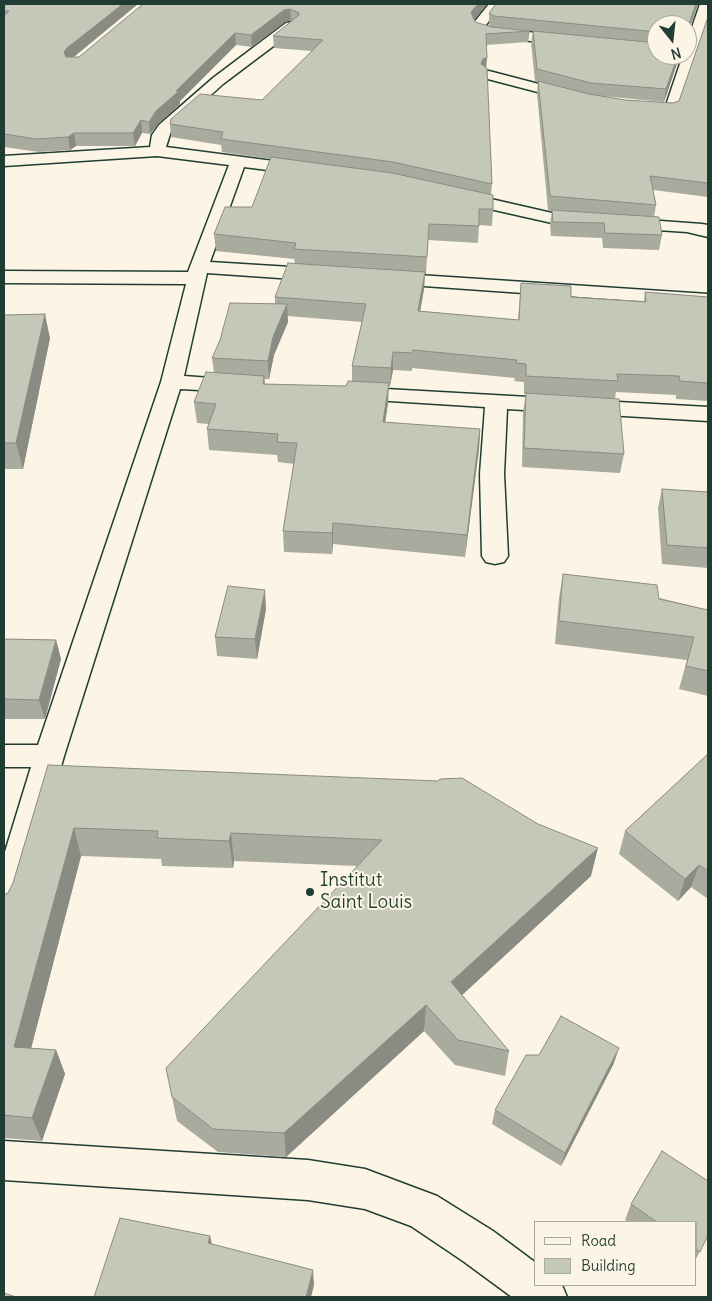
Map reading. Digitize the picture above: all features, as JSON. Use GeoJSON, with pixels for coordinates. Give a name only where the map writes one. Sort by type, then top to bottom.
{"type":"FeatureCollection","features":[{"type":"Feature","properties":{"kind":"street"},"geometry":{"type":"LineString","coordinates":[[495,4],[479,25],[481,30],[491,33],[579,42]]}},
{"type":"Feature","properties":{"kind":"street"},"geometry":{"type":"LineString","coordinates":[[697,29],[706,4]]}},
{"type":"Feature","properties":{"kind":"street"},"geometry":{"type":"LineString","coordinates":[[157,151],[160,135],[165,128],[224,76],[291,26]]}},
{"type":"Feature","properties":{"kind":"street"},"geometry":{"type":"LineString","coordinates":[[632,107],[665,110],[673,108],[685,65]]}},
{"type":"Feature","properties":{"kind":"street"},"geometry":{"type":"LineString","coordinates":[[489,75],[588,101]]}},
{"type":"Feature","properties":{"kind":"street"},"geometry":{"type":"LineString","coordinates":[[4,161],[157,151],[326,173]]}},
{"type":"Feature","properties":{"kind":"street"},"geometry":{"type":"LineString","coordinates":[[4,910],[49,756],[172,382],[198,272],[238,162]]}},
{"type":"Feature","properties":{"kind":"street"},"geometry":{"type":"LineString","coordinates":[[440,193],[552,218],[582,222],[687,227],[708,232]]}},
{"type":"Feature","properties":{"kind":"street"},"geometry":{"type":"LineString","coordinates":[[4,277],[198,272],[344,276]]}},
{"type":"Feature","properties":{"kind":"street"},"geometry":{"type":"LineString","coordinates":[[373,278],[708,300]]}},
{"type":"Feature","properties":{"kind":"street"},"geometry":{"type":"LineString","coordinates":[[172,382],[260,387]]}},
{"type":"Feature","properties":{"kind":"street"},"geometry":{"type":"LineString","coordinates":[[329,392],[708,414]]}},
{"type":"Feature","properties":{"kind":"street"},"geometry":{"type":"LineString","coordinates":[[495,556],[492,474],[496,402]]}},
{"type":"Feature","properties":{"kind":"street"},"geometry":{"type":"LineString","coordinates":[[4,756],[49,756]]}},
{"type":"Feature","properties":{"kind":"street"},"geometry":{"type":"LineString","coordinates":[[4,1160],[308,1180],[365,1189],[423,1210],[478,1246],[546,1297]]}},
{"type":"Feature","properties":{"kind":"building"},"geometry":{"type":"Polygon","coordinates":[[[4,4],[123,4],[67,48],[64,52],[66,57],[79,57],[143,4],[478,4],[471,12],[475,22],[492,27],[530,31],[486,34],[487,58],[483,59],[481,64],[487,68],[492,184],[393,162],[221,139],[223,132],[170,124],[171,119],[200,94],[262,100],[323,40],[273,36],[299,15],[299,13],[290,9],[284,10],[251,35],[235,33],[176,91],[179,91],[156,111],[149,122],[141,120],[133,133],[74,133],[68,137],[36,139],[4,134],[4,16],[9,11],[4,11],[4,4]]]}},
{"type":"Feature","properties":{"kind":"building"},"geometry":{"type":"Polygon","coordinates":[[[496,4],[696,4],[692,15],[647,15],[647,31],[494,16],[489,13],[496,4]]]}},
{"type":"Feature","properties":{"kind":"building"},"geometry":{"type":"Polygon","coordinates":[[[708,17],[708,183],[650,176],[656,205],[550,196],[538,81],[589,94],[625,100],[673,103],[679,101],[691,65],[697,65],[697,49],[708,17]]]}},
{"type":"Feature","properties":{"kind":"building"},"geometry":{"type":"Polygon","coordinates":[[[533,31],[647,42],[647,65],[674,65],[666,89],[591,83],[537,69],[533,31]]]}},
{"type":"Feature","properties":{"kind":"building"},"geometry":{"type":"Polygon","coordinates":[[[271,157],[392,173],[493,195],[493,209],[479,209],[479,226],[429,224],[427,257],[294,249],[296,243],[214,234],[225,207],[252,207],[271,157]]]}},
{"type":"Feature","properties":{"kind":"building"},"geometry":{"type":"Polygon","coordinates":[[[552,210],[659,217],[662,235],[605,233],[604,223],[553,222],[552,210]]]}},
{"type":"Feature","properties":{"kind":"building"},"geometry":{"type":"Polygon","coordinates":[[[288,263],[425,272],[418,311],[519,320],[521,283],[571,286],[571,297],[646,302],[645,292],[708,297],[708,383],[680,381],[679,376],[617,374],[618,381],[526,376],[526,364],[516,363],[517,360],[413,350],[412,353],[393,352],[391,368],[352,366],[366,304],[275,297],[288,263]]]}},
{"type":"Feature","properties":{"kind":"building"},"geometry":{"type":"Polygon","coordinates":[[[230,303],[287,304],[273,337],[268,361],[212,358],[220,340],[230,303]]]}},
{"type":"Feature","properties":{"kind":"building"},"geometry":{"type":"Polygon","coordinates":[[[45,314],[16,443],[4,443],[4,315],[45,314]]]}},
{"type":"Feature","properties":{"kind":"building"},"geometry":{"type":"Polygon","coordinates":[[[206,372],[264,376],[263,384],[346,386],[348,381],[389,383],[383,422],[480,429],[467,535],[333,523],[332,533],[283,531],[297,443],[277,442],[278,434],[207,429],[216,404],[194,402],[206,372]]]}},
{"type":"Feature","properties":{"kind":"building"},"geometry":{"type":"Polygon","coordinates":[[[526,393],[619,399],[624,454],[524,448],[526,393]]]}},
{"type":"Feature","properties":{"kind":"building"},"geometry":{"type":"Polygon","coordinates":[[[662,489],[708,492],[708,548],[667,545],[662,489]]]}},
{"type":"Feature","properties":{"kind":"building"},"geometry":{"type":"Polygon","coordinates":[[[563,574],[657,585],[659,599],[708,610],[708,671],[686,666],[694,637],[559,621],[563,574]]]}},
{"type":"Feature","properties":{"kind":"building"},"geometry":{"type":"Polygon","coordinates":[[[228,586],[265,590],[255,639],[215,637],[228,586]]]}},
{"type":"Feature","properties":{"kind":"building"},"geometry":{"type":"Polygon","coordinates":[[[4,639],[56,640],[39,700],[4,699],[4,639]]]}},
{"type":"Feature","properties":{"kind":"building"},"geometry":{"type":"Polygon","coordinates":[[[708,754],[708,871],[699,865],[685,879],[625,831],[708,754]]]}},
{"type":"Feature","properties":{"kind":"building"},"geometry":{"type":"Polygon","coordinates":[[[48,765],[438,781],[440,779],[462,778],[538,824],[598,848],[451,982],[509,1051],[458,1040],[426,1005],[284,1133],[213,1129],[172,1097],[166,1068],[382,840],[231,833],[229,841],[157,838],[158,831],[74,828],[14,1047],[56,1050],[32,1118],[4,1115],[4,895],[8,893],[13,883],[48,765]]]}},
{"type":"Feature","properties":{"kind":"building"},"geometry":{"type":"Polygon","coordinates":[[[561,1016],[619,1048],[565,1153],[495,1110],[526,1055],[539,1055],[561,1016]]]}},
{"type":"Feature","properties":{"kind":"building"},"geometry":{"type":"Polygon","coordinates":[[[662,1151],[708,1181],[708,1235],[700,1252],[697,1250],[697,1221],[656,1221],[631,1204],[662,1151]]]}},
{"type":"Feature","properties":{"kind":"building"},"geometry":{"type":"Polygon","coordinates":[[[120,1218],[210,1236],[208,1243],[313,1270],[306,1297],[94,1297],[120,1218]]]}},
{"type":"Feature","properties":{"kind":"building"},"geometry":{"type":"Polygon","coordinates":[[[4,1293],[16,1297],[4,1297],[4,1293]]]}},
{"type":"Feature","properties":{"kind":"place","name":"Institut Saint Louis"},"geometry":{"type":"Point","coordinates":[310,892]}}]}
